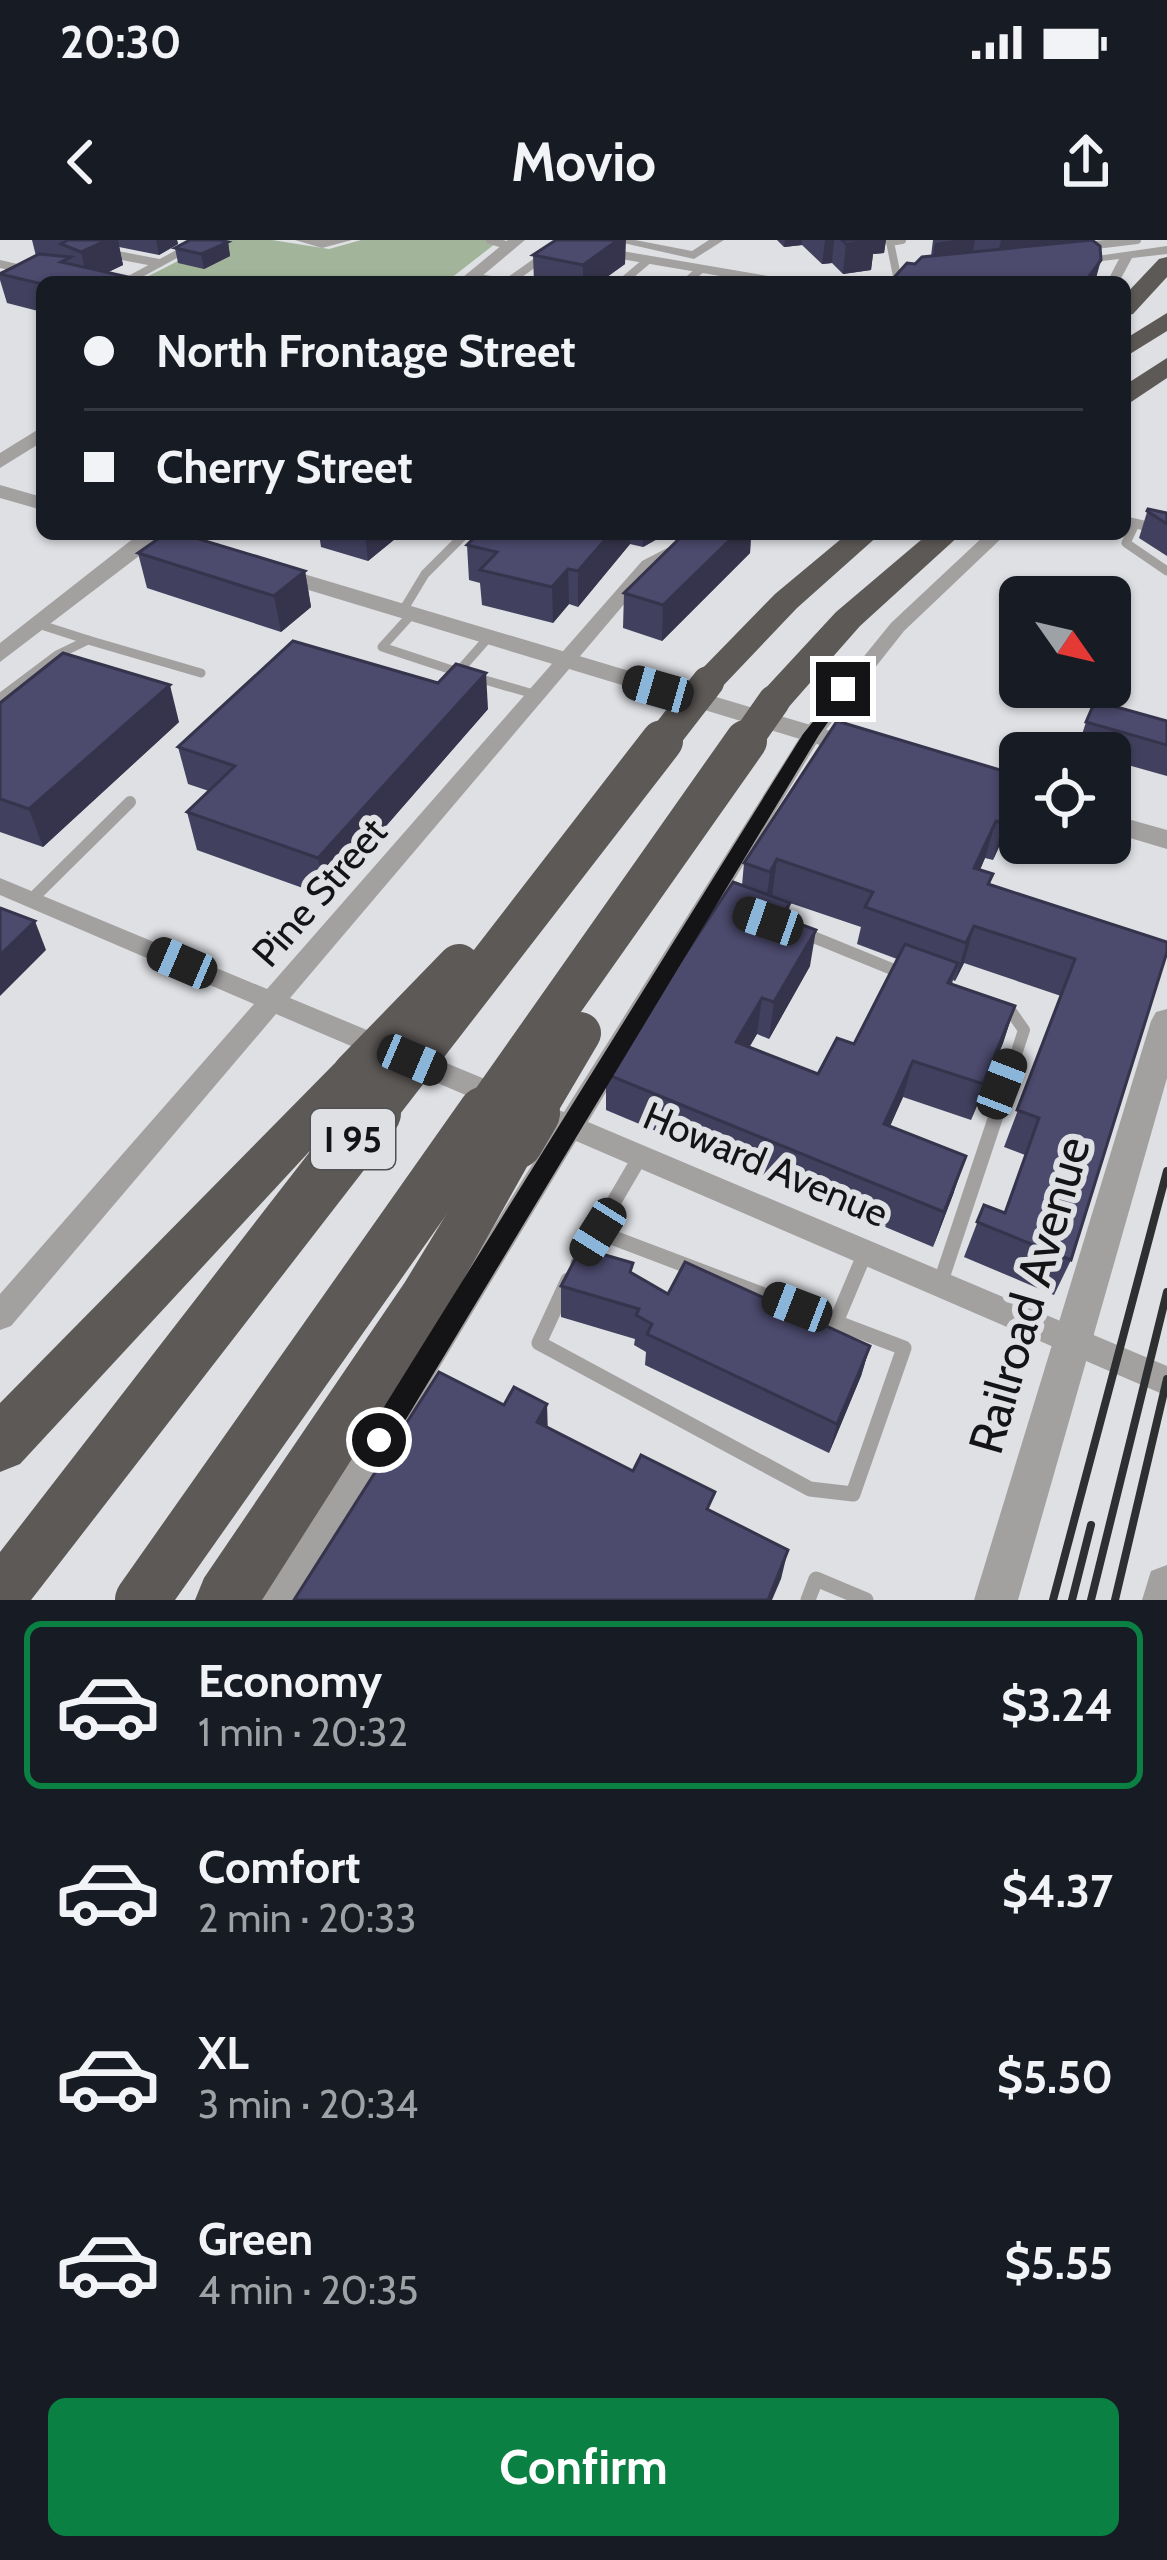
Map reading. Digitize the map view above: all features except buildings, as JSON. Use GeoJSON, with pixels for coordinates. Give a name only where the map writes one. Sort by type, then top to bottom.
{"type":"FeatureCollection","features":[{"type":"Feature","properties":{"kind":"highway"},"geometry":{"type":"LineString","coordinates":[[1131,303],[1167,264]]}},
{"type":"Feature","properties":{"kind":"highway"},"geometry":{"type":"LineString","coordinates":[[1131,346],[1167,320]]}},
{"type":"Feature","properties":{"kind":"highway"},"geometry":{"type":"LineString","coordinates":[[1131,393],[1167,366]]}},
{"type":"Feature","properties":{"kind":"highway"},"geometry":{"type":"LineString","coordinates":[[1131,420],[1167,398]]}},
{"type":"Feature","properties":{"kind":"highway","name":"I 95"},"geometry":{"type":"LineString","coordinates":[[0,1596],[708,682],[786,601],[858,540]]}},
{"type":"Feature","properties":{"kind":"highway","name":"I 95"},"geometry":{"type":"LineString","coordinates":[[142,1600],[774,701],[848,619],[939,540]]}},
{"type":"Feature","properties":{"kind":"highway"},"geometry":{"type":"LineString","coordinates":[[0,1444],[354,1072],[568,860]]}},
{"type":"Feature","properties":{"kind":"highway"},"geometry":{"type":"LineString","coordinates":[[226,1600],[424,1299],[580,1033],[565,994]]}},
{"type":"Feature","properties":{"kind":"street"},"geometry":{"type":"LineString","coordinates":[[302,240],[322,244],[346,240]]}},
{"type":"Feature","properties":{"kind":"street"},"geometry":{"type":"LineString","coordinates":[[616,240],[694,255],[718,240]]}},
{"type":"Feature","properties":{"kind":"street"},"geometry":{"type":"LineString","coordinates":[[135,276],[200,242]]}},
{"type":"Feature","properties":{"kind":"street"},"geometry":{"type":"LineString","coordinates":[[473,276],[513,243]]}},
{"type":"Feature","properties":{"kind":"street"},"geometry":{"type":"LineString","coordinates":[[1,266],[37,250]]}},
{"type":"Feature","properties":{"kind":"street"},"geometry":{"type":"LineString","coordinates":[[1052,263],[1167,250]]}},
{"type":"Feature","properties":{"kind":"street"},"geometry":{"type":"LineString","coordinates":[[1115,276],[1120,255]]}},
{"type":"Feature","properties":{"kind":"street"},"geometry":{"type":"LineString","coordinates":[[1,266],[49,276]]}},
{"type":"Feature","properties":{"kind":"street"},"geometry":{"type":"LineString","coordinates":[[0,462],[36,438]]}},
{"type":"Feature","properties":{"kind":"street"},"geometry":{"type":"LineString","coordinates":[[0,491],[36,502]]}},
{"type":"Feature","properties":{"kind":"street"},"geometry":{"type":"LineString","coordinates":[[1131,523],[1167,531]]}},
{"type":"Feature","properties":{"kind":"street"},"geometry":{"type":"LineString","coordinates":[[0,655],[144,540]]}},
{"type":"Feature","properties":{"kind":"street"},"geometry":{"type":"LineString","coordinates":[[171,540],[892,758]]}},
{"type":"Feature","properties":{"kind":"street","name":"Pine Street"},"geometry":{"type":"LineString","coordinates":[[0,1316],[648,565],[696,540]]}},
{"type":"Feature","properties":{"kind":"street"},"geometry":{"type":"LineString","coordinates":[[279,1600],[570,1127],[716,903],[812,734],[868,655],[940,582],[990,540]]}},
{"type":"Feature","properties":{"kind":"street"},"geometry":{"type":"LineString","coordinates":[[1131,829],[1167,840]]}},
{"type":"Feature","properties":{"kind":"street","name":"Howard Avenue"},"geometry":{"type":"LineString","coordinates":[[0,886],[1167,1381]]}},
{"type":"Feature","properties":{"kind":"street","name":"Railroad Avenue"},"geometry":{"type":"LineString","coordinates":[[996,1600],[1167,1021]]}},
{"type":"Feature","properties":{"kind":"street"},"geometry":{"type":"LineString","coordinates":[[1164,1600],[1167,1587]]}},
{"type":"Feature","properties":{"kind":"lane"},"geometry":{"type":"LineString","coordinates":[[181,240],[200,242]]}},
{"type":"Feature","properties":{"kind":"lane"},"geometry":{"type":"LineString","coordinates":[[896,276],[890,242],[902,240]]}},
{"type":"Feature","properties":{"kind":"lane"},"geometry":{"type":"LineString","coordinates":[[1120,255],[1096,245],[1137,240]]}},
{"type":"Feature","properties":{"kind":"lane"},"geometry":{"type":"LineString","coordinates":[[485,241],[513,243]]}},
{"type":"Feature","properties":{"kind":"lane"},"geometry":{"type":"LineString","coordinates":[[514,276],[553,248]]}},
{"type":"Feature","properties":{"kind":"lane"},"geometry":{"type":"LineString","coordinates":[[96,251],[159,263]]}},
{"type":"Feature","properties":{"kind":"lane"},"geometry":{"type":"LineString","coordinates":[[601,251],[740,276]]}},
{"type":"Feature","properties":{"kind":"lane"},"geometry":{"type":"LineString","coordinates":[[629,276],[649,260]]}},
{"type":"Feature","properties":{"kind":"lane"},"geometry":{"type":"LineString","coordinates":[[693,276],[700,270]]}},
{"type":"Feature","properties":{"kind":"lane"},"geometry":{"type":"LineString","coordinates":[[459,540],[425,574],[382,647],[458,672],[488,638]]}},
{"type":"Feature","properties":{"kind":"lane"},"geometry":{"type":"LineString","coordinates":[[1127,540],[1167,571]]}},
{"type":"Feature","properties":{"kind":"lane"},"geometry":{"type":"LineString","coordinates":[[38,623],[201,674]]}},
{"type":"Feature","properties":{"kind":"lane"},"geometry":{"type":"LineString","coordinates":[[0,698],[57,655],[88,640]]}},
{"type":"Feature","properties":{"kind":"lane"},"geometry":{"type":"LineString","coordinates":[[485,680],[537,695]]}},
{"type":"Feature","properties":{"kind":"lane"},"geometry":{"type":"LineString","coordinates":[[32,899],[130,802]]}},
{"type":"Feature","properties":{"kind":"lane"},"geometry":{"type":"LineString","coordinates":[[793,929],[925,982]]}},
{"type":"Feature","properties":{"kind":"lane"},"geometry":{"type":"LineString","coordinates":[[940,1284],[1024,1030],[1012,1013],[990,1005]]}},
{"type":"Feature","properties":{"kind":"lane"},"geometry":{"type":"LineString","coordinates":[[598,1232],[904,1348],[853,1495],[811,1489],[538,1342],[554,1302],[640,1156]]}},
{"type":"Feature","properties":{"kind":"lane"},"geometry":{"type":"LineString","coordinates":[[836,1322],[866,1252]]}},
{"type":"Feature","properties":{"kind":"lane"},"geometry":{"type":"LineString","coordinates":[[808,1600],[816,1579],[866,1600]]}},
{"type":"Feature","properties":{"kind":"green space"},"geometry":{"type":"Polygon","coordinates":[[[219,240],[272,240],[329,249],[361,240],[500,240],[454,276],[149,276],[219,240]]]}},
{"type":"Feature","properties":{"kind":"railway"},"geometry":{"type":"LineString","coordinates":[[1053,1600],[1167,1171]]}},
{"type":"Feature","properties":{"kind":"railway"},"geometry":{"type":"LineString","coordinates":[[1091,1600],[1167,1292]]}},
{"type":"Feature","properties":{"kind":"railway"},"geometry":{"type":"LineString","coordinates":[[1115,1600],[1167,1379]]}},
{"type":"Feature","properties":{"kind":"railway"},"geometry":{"type":"LineString","coordinates":[[1072,1600],[1091,1525]]}},
{"type":"Feature","properties":{"kind":"route"},"geometry":{"type":"LineString","coordinates":[[379,1440],[843,689]]}}]}
